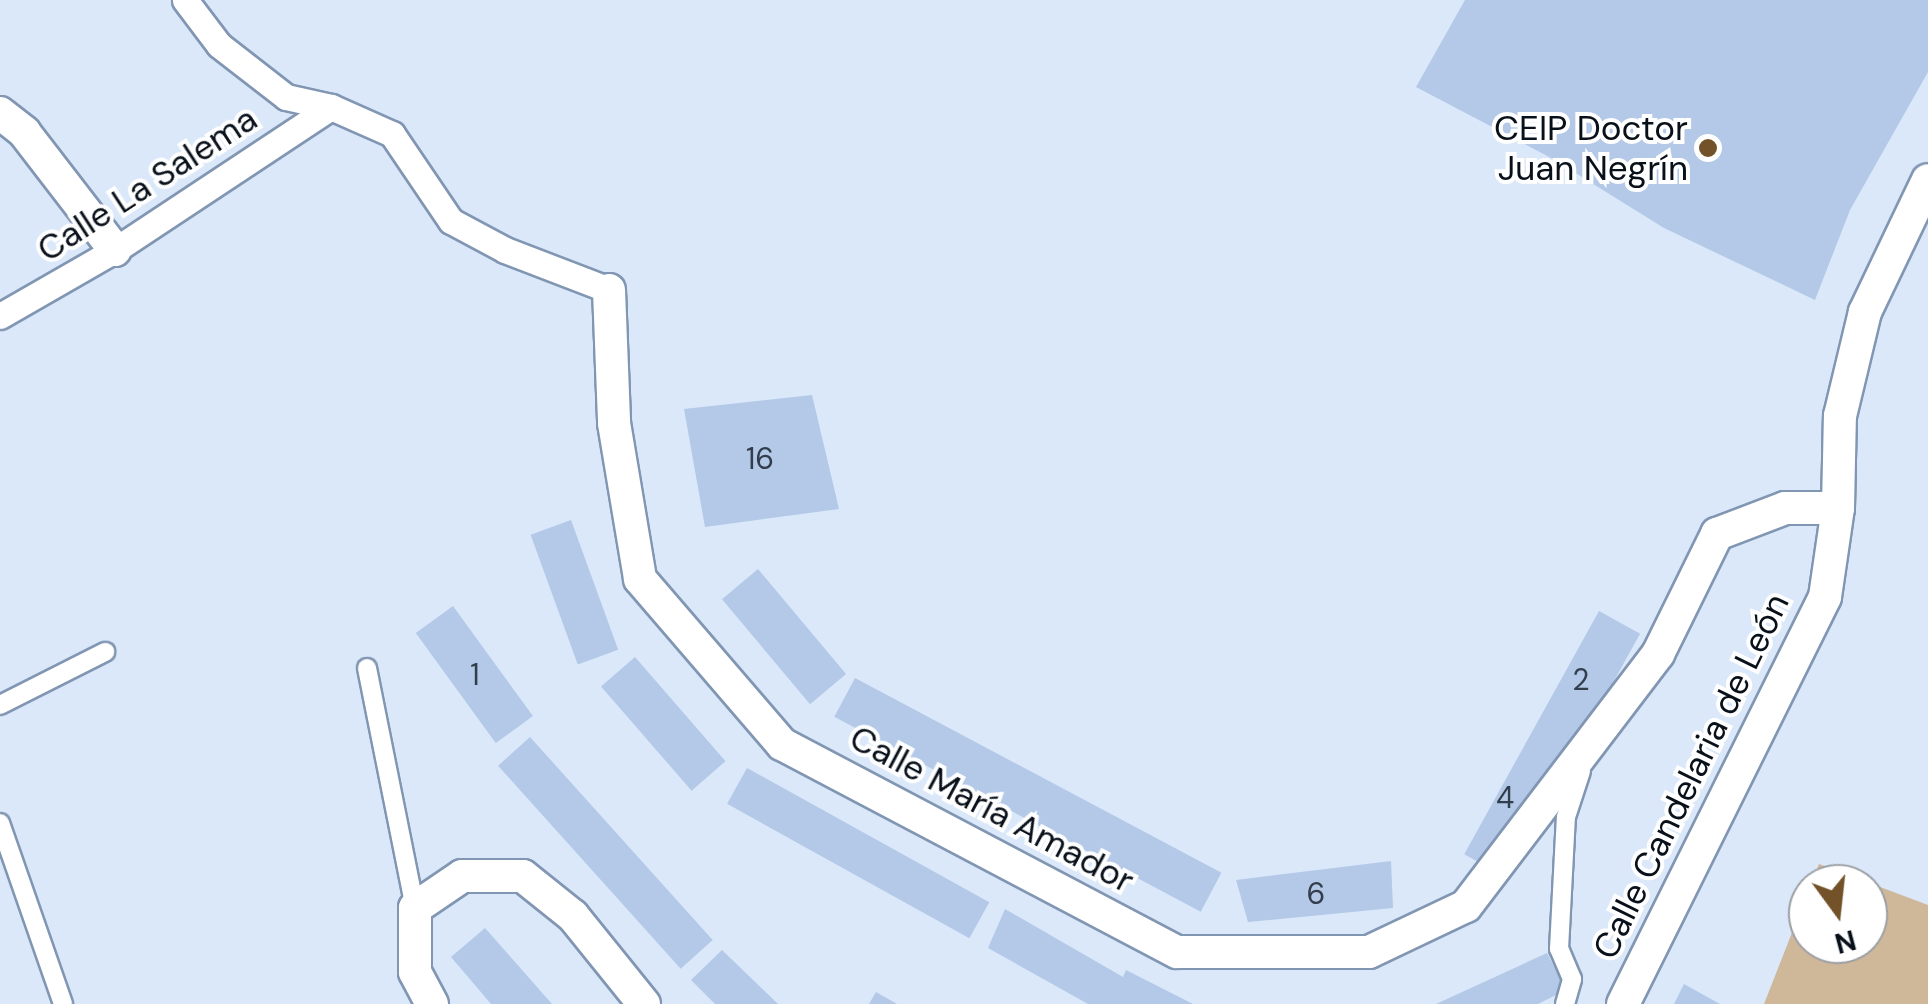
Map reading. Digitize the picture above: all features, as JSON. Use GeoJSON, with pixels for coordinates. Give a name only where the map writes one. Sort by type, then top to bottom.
{"type":"FeatureCollection","features":[{"type":"Feature","properties":{"kind":"street"},"geometry":{"type":"LineString","coordinates":[[185,0],[219,45],[286,96],[331,107],[392,134],[451,221],[505,250],[609,290]]}},
{"type":"Feature","properties":{"kind":"street","name":"Calle La Salema"},"geometry":{"type":"LineString","coordinates":[[0,316],[115,250],[331,107]]}},
{"type":"Feature","properties":{"kind":"street"},"geometry":{"type":"LineString","coordinates":[[0,113],[24,132],[115,250]]}},
{"type":"Feature","properties":{"kind":"street","name":"Calle Candelaria de León"},"geometry":{"type":"LineString","coordinates":[[1623,1004],[1825,597],[1838,508],[1840,416],[1866,312],[1928,180]]}},
{"type":"Feature","properties":{"kind":"street","name":"Calle María Amador"},"geometry":{"type":"LineString","coordinates":[[609,290],[614,423],[640,579],[717,669],[782,744],[1177,952],[1369,952],[1466,906],[1658,654],[1717,534],[1784,508],[1838,508]]}},
{"type":"Feature","properties":{"kind":"street"},"geometry":{"type":"LineString","coordinates":[[432,1004],[415,972],[415,908],[462,876],[523,876],[572,916],[644,1004]]}},
{"type":"Feature","properties":{"kind":"lane"},"geometry":{"type":"LineString","coordinates":[[0,705],[105,652]]}},
{"type":"Feature","properties":{"kind":"lane"},"geometry":{"type":"LineString","coordinates":[[367,668],[415,908]]}},
{"type":"Feature","properties":{"kind":"lane","name":"Calle María Amador"},"geometry":{"type":"LineString","coordinates":[[1565,1004],[1572,979],[1559,949],[1566,818],[1587,751]]}},
{"type":"Feature","properties":{"kind":"lane"},"geometry":{"type":"LineString","coordinates":[[0,823],[63,1004]]}},
{"type":"Feature","properties":{"kind":"shaded area"},"geometry":{"type":"Polygon","coordinates":[[[1888,890],[1928,905],[1928,1004],[1764,1004],[1788,943],[1788,964],[1888,964],[1888,890]]]}},
{"type":"Feature","properties":{"kind":"building","name":"CEIP Doctor Juan Negrín"},"geometry":{"type":"Polygon","coordinates":[[[1465,0],[1928,0],[1928,72],[1850,210],[1815,300],[1664,228],[1553,159],[1416,87],[1465,0]]]}},
{"type":"Feature","properties":{"kind":"building"},"geometry":{"type":"Polygon","coordinates":[[[812,395],[839,509],[705,527],[684,409],[812,395]]]}},
{"type":"Feature","properties":{"kind":"building"},"geometry":{"type":"Polygon","coordinates":[[[571,520],[618,650],[578,664],[531,535],[571,520]]]}},
{"type":"Feature","properties":{"kind":"building"},"geometry":{"type":"Polygon","coordinates":[[[758,569],[846,674],[810,704],[722,599],[758,569]]]}},
{"type":"Feature","properties":{"kind":"building"},"geometry":{"type":"Polygon","coordinates":[[[453,606],[533,716],[496,743],[416,633],[453,606]]]}},
{"type":"Feature","properties":{"kind":"building"},"geometry":{"type":"Polygon","coordinates":[[[1599,611],[1640,634],[1505,877],[1464,854],[1599,611]]]}},
{"type":"Feature","properties":{"kind":"building"},"geometry":{"type":"Polygon","coordinates":[[[635,657],[726,761],[692,791],[601,687],[635,657]]]}},
{"type":"Feature","properties":{"kind":"building"},"geometry":{"type":"Polygon","coordinates":[[[855,678],[1221,873],[1201,912],[834,717],[855,678]]]}},
{"type":"Feature","properties":{"kind":"building"},"geometry":{"type":"Polygon","coordinates":[[[530,737],[713,940],[681,969],[498,766],[530,737]]]}},
{"type":"Feature","properties":{"kind":"building"},"geometry":{"type":"Polygon","coordinates":[[[747,768],[989,902],[969,938],[727,804],[747,768]]]}},
{"type":"Feature","properties":{"kind":"building"},"geometry":{"type":"Polygon","coordinates":[[[1391,861],[1393,908],[1248,922],[1236,880],[1391,861]]]}},
{"type":"Feature","properties":{"kind":"building"},"geometry":{"type":"Polygon","coordinates":[[[1005,909],[1123,977],[1126,970],[1193,1004],[1088,1004],[988,948],[1005,909]]]}},
{"type":"Feature","properties":{"kind":"building"},"geometry":{"type":"Polygon","coordinates":[[[485,928],[552,1004],[491,1004],[451,957],[485,928]]]}},
{"type":"Feature","properties":{"kind":"building"},"geometry":{"type":"Polygon","coordinates":[[[722,950],[778,1004],[715,1004],[691,980],[722,950]]]}},
{"type":"Feature","properties":{"kind":"building"},"geometry":{"type":"Polygon","coordinates":[[[1547,953],[1566,990],[1538,1004],[1436,1004],[1547,953]]]}},
{"type":"Feature","properties":{"kind":"building"},"geometry":{"type":"Polygon","coordinates":[[[1684,984],[1720,1004],[1674,1004],[1684,984]]]}},
{"type":"Feature","properties":{"kind":"building"},"geometry":{"type":"Polygon","coordinates":[[[876,992],[897,1004],[869,1004],[876,992]]]}},
{"type":"Feature","properties":{"kind":"place","name":"CEIP Doctor Juan Negrín"},"geometry":{"type":"Point","coordinates":[1708,148]}}]}
